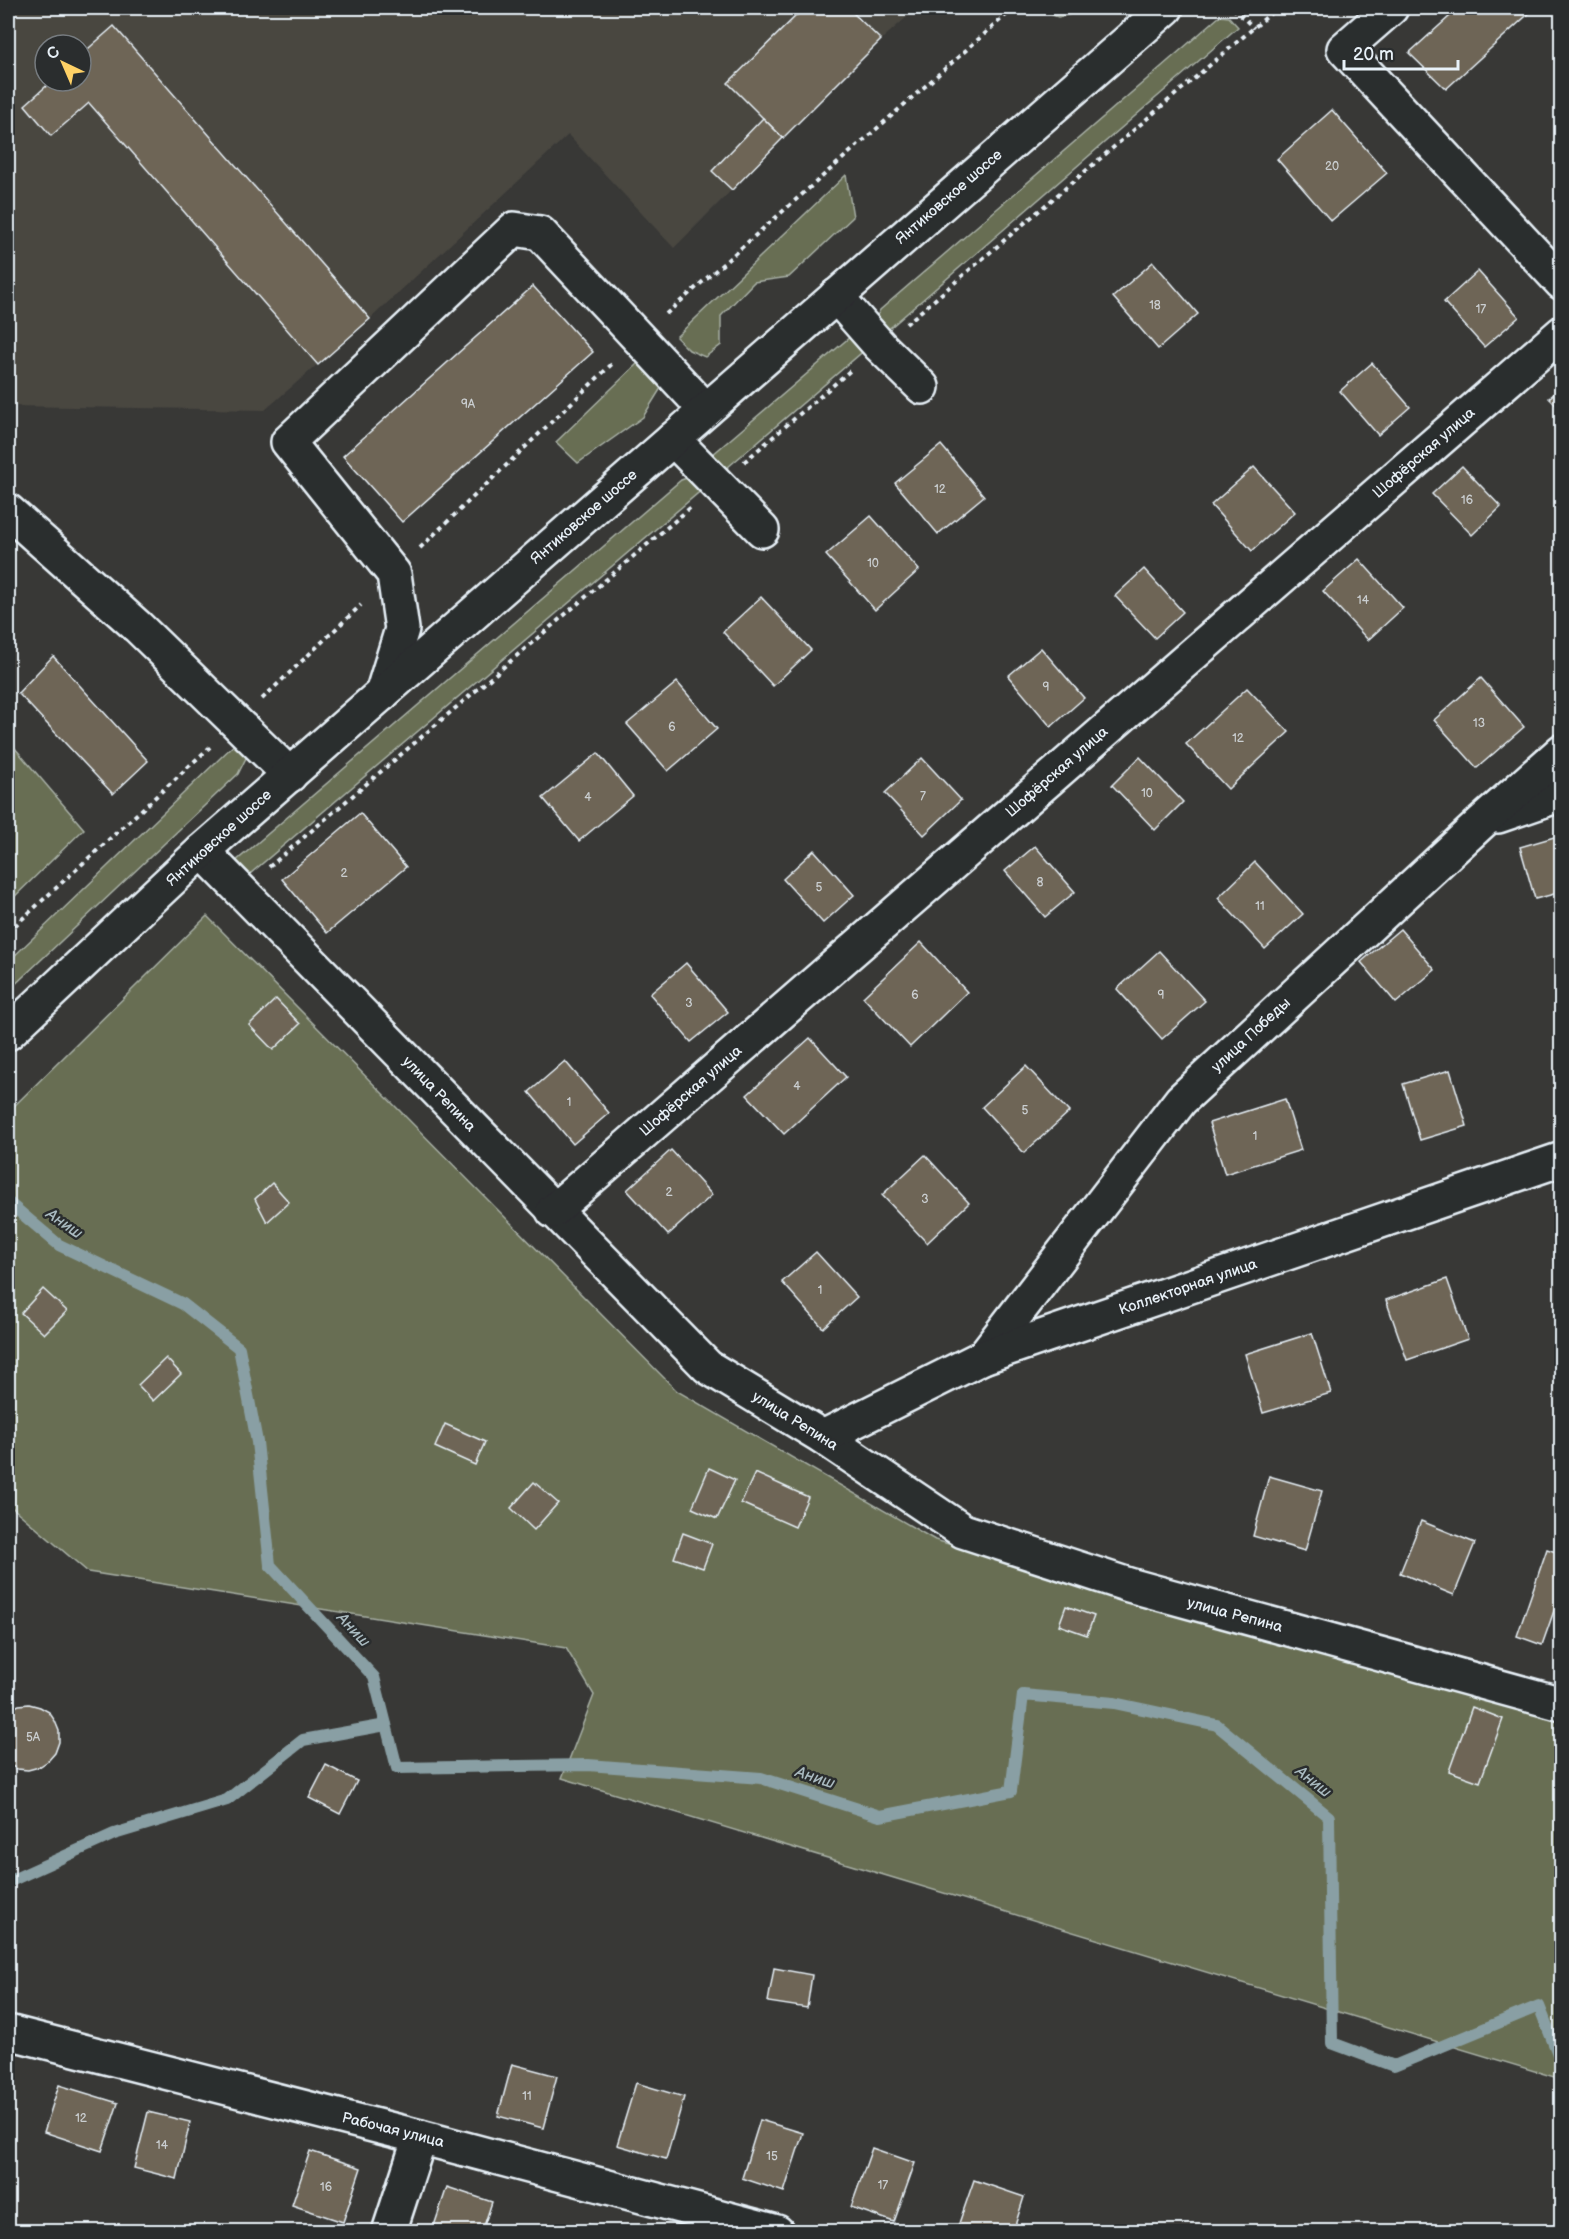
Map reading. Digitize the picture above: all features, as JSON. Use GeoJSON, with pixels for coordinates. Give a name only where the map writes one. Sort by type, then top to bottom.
{"type":"FeatureCollection","features":[{"type":"Feature","properties":{"kind":"street","name":"Янтиковское шоссе"},"geometry":{"type":"LineString","coordinates":[[8,1033],[202,852],[1166,8]]}},
{"type":"Feature","properties":{"kind":"street"},"geometry":{"type":"LineString","coordinates":[[1391,8],[1344,49],[1562,283]]}},
{"type":"Feature","properties":{"kind":"street"},"geometry":{"type":"LineString","coordinates":[[382,694],[402,629],[394,573],[288,442],[514,229],[540,233],[706,410]]}},
{"type":"Feature","properties":{"kind":"street"},"geometry":{"type":"LineString","coordinates":[[836,296],[880,346],[922,387]]}},
{"type":"Feature","properties":{"kind":"street","name":"Шофёрская улица"},"geometry":{"type":"LineString","coordinates":[[553,1211],[1562,333]]}},
{"type":"Feature","properties":{"kind":"street"},"geometry":{"type":"LineString","coordinates":[[674,439],[762,530]]}},
{"type":"Feature","properties":{"kind":"street"},"geometry":{"type":"LineString","coordinates":[[8,511],[138,627],[290,775]]}},
{"type":"Feature","properties":{"kind":"street","name":"улица Победы"},"geometry":{"type":"LineString","coordinates":[[983,1358],[1181,1101],[1482,822],[1562,751]]}},
{"type":"Feature","properties":{"kind":"street"},"geometry":{"type":"LineString","coordinates":[[1482,822],[1562,794]]}},
{"type":"Feature","properties":{"kind":"street","name":"улица Репина"},"geometry":{"type":"LineString","coordinates":[[202,852],[708,1367],[823,1437],[963,1531],[1129,1585],[1562,1704]]}},
{"type":"Feature","properties":{"kind":"street","name":"Коллекторная улица"},"geometry":{"type":"LineString","coordinates":[[823,1437],[983,1358],[1562,1159]]}},
{"type":"Feature","properties":{"kind":"street","name":"Рабочая улица"},"geometry":{"type":"LineString","coordinates":[[8,2032],[420,2137],[777,2232]]}},
{"type":"Feature","properties":{"kind":"street"},"geometry":{"type":"LineString","coordinates":[[389,2232],[420,2137]]}},
{"type":"Feature","properties":{"kind":"path"},"geometry":{"type":"LineString","coordinates":[[8,932],[238,722],[640,338],[1014,8]]}},
{"type":"Feature","properties":{"kind":"path"},"geometry":{"type":"LineString","coordinates":[[1233,8],[1254,28]]}},
{"type":"Feature","properties":{"kind":"path"},"geometry":{"type":"LineString","coordinates":[[241,891],[1277,8]]}},
{"type":"Feature","properties":{"kind":"shaded area"},"geometry":{"type":"Polygon","coordinates":[[[8,8],[917,8],[881,40],[674,248],[568,135],[370,319],[265,410],[8,406],[8,8]]]}},
{"type":"Feature","properties":{"kind":"green space"},"geometry":{"type":"Polygon","coordinates":[[[1034,8],[1100,8],[1058,17],[1034,8]]]}},
{"type":"Feature","properties":{"kind":"green space"},"geometry":{"type":"Polygon","coordinates":[[[1220,16],[1229,17],[1238,27],[884,333],[876,318],[880,310],[1220,16]]]}},
{"type":"Feature","properties":{"kind":"green space"},"geometry":{"type":"Polygon","coordinates":[[[846,175],[853,217],[789,277],[754,282],[721,316],[721,345],[705,357],[689,350],[676,337],[846,175]]]}},
{"type":"Feature","properties":{"kind":"green space"},"geometry":{"type":"Polygon","coordinates":[[[850,337],[867,348],[721,473],[713,462],[712,455],[850,337]]]}},
{"type":"Feature","properties":{"kind":"green space"},"geometry":{"type":"Polygon","coordinates":[[[639,362],[661,388],[643,417],[578,463],[556,442],[639,362]]]}},
{"type":"Feature","properties":{"kind":"green space"},"geometry":{"type":"Polygon","coordinates":[[[690,477],[704,488],[244,879],[235,862],[681,480],[690,477]]]}},
{"type":"Feature","properties":{"kind":"green space"},"geometry":{"type":"Polygon","coordinates":[[[240,739],[247,756],[238,774],[8,991],[8,962],[240,739]]]}},
{"type":"Feature","properties":{"kind":"green space"},"geometry":{"type":"Polygon","coordinates":[[[8,740],[84,829],[8,903],[8,740]]]}},
{"type":"Feature","properties":{"kind":"green space"},"geometry":{"type":"Polygon","coordinates":[[[207,916],[677,1391],[935,1540],[1561,1721],[1561,2079],[562,1778],[594,1695],[566,1648],[88,1572],[8,1504],[8,1112],[207,916]]]}},
{"type":"Feature","properties":{"kind":"building"},"geometry":{"type":"Polygon","coordinates":[[[804,8],[848,8],[881,40],[783,138],[728,83],[804,8]]]}},
{"type":"Feature","properties":{"kind":"building"},"geometry":{"type":"Polygon","coordinates":[[[1459,8],[1535,8],[1446,89],[1409,53],[1459,8]]]}},
{"type":"Feature","properties":{"kind":"building"},"geometry":{"type":"Polygon","coordinates":[[[114,26],[370,319],[318,365],[89,103],[51,136],[25,105],[38,93],[93,93],[93,44],[114,26]]]}},
{"type":"Feature","properties":{"kind":"building"},"geometry":{"type":"Polygon","coordinates":[[[1332,110],[1387,173],[1331,221],[1277,159],[1332,110]]]}},
{"type":"Feature","properties":{"kind":"building"},"geometry":{"type":"Polygon","coordinates":[[[763,118],[783,138],[732,190],[712,171],[763,118]]]}},
{"type":"Feature","properties":{"kind":"building"},"geometry":{"type":"Polygon","coordinates":[[[1153,262],[1198,314],[1158,349],[1113,297],[1153,262]]]}},
{"type":"Feature","properties":{"kind":"building"},"geometry":{"type":"Polygon","coordinates":[[[1478,271],[1519,317],[1484,347],[1444,302],[1478,271]]]}},
{"type":"Feature","properties":{"kind":"building"},"geometry":{"type":"Polygon","coordinates":[[[533,286],[593,352],[402,522],[343,456],[533,286]]]}},
{"type":"Feature","properties":{"kind":"building"},"geometry":{"type":"Polygon","coordinates":[[[1372,363],[1410,407],[1378,435],[1340,391],[1372,363]]]}},
{"type":"Feature","properties":{"kind":"building"},"geometry":{"type":"Polygon","coordinates":[[[1562,387],[1562,411],[1549,398],[1562,387]]]}},
{"type":"Feature","properties":{"kind":"building"},"geometry":{"type":"Polygon","coordinates":[[[941,445],[984,496],[938,534],[895,483],[941,445]]]}},
{"type":"Feature","properties":{"kind":"building"},"geometry":{"type":"Polygon","coordinates":[[[1462,466],[1501,507],[1472,535],[1432,494],[1462,466]]]}},
{"type":"Feature","properties":{"kind":"building"},"geometry":{"type":"Polygon","coordinates":[[[1254,467],[1295,512],[1252,551],[1211,505],[1254,467]]]}},
{"type":"Feature","properties":{"kind":"building"},"geometry":{"type":"Polygon","coordinates":[[[871,516],[919,570],[875,610],[826,555],[871,516]]]}},
{"type":"Feature","properties":{"kind":"building"},"geometry":{"type":"Polygon","coordinates":[[[1359,559],[1403,608],[1368,640],[1323,591],[1359,559]]]}},
{"type":"Feature","properties":{"kind":"building"},"geometry":{"type":"Polygon","coordinates":[[[1144,569],[1183,612],[1155,638],[1115,596],[1144,569]]]}},
{"type":"Feature","properties":{"kind":"building"},"geometry":{"type":"Polygon","coordinates":[[[761,597],[811,650],[773,686],[723,632],[761,597]]]}},
{"type":"Feature","properties":{"kind":"building"},"geometry":{"type":"Polygon","coordinates":[[[1041,648],[1084,698],[1051,727],[1008,676],[1041,648]]]}},
{"type":"Feature","properties":{"kind":"building"},"geometry":{"type":"Polygon","coordinates":[[[53,656],[148,761],[113,794],[18,693],[53,656]]]}},
{"type":"Feature","properties":{"kind":"building"},"geometry":{"type":"Polygon","coordinates":[[[1481,678],[1524,727],[1477,768],[1434,720],[1481,678]]]}},
{"type":"Feature","properties":{"kind":"building"},"geometry":{"type":"Polygon","coordinates":[[[677,682],[717,729],[668,771],[627,724],[677,682]]]}},
{"type":"Feature","properties":{"kind":"building"},"geometry":{"type":"Polygon","coordinates":[[[1247,688],[1289,732],[1228,789],[1186,744],[1247,688]]]}},
{"type":"Feature","properties":{"kind":"building"},"geometry":{"type":"Polygon","coordinates":[[[598,753],[633,796],[579,841],[543,798],[598,753]]]}},
{"type":"Feature","properties":{"kind":"building"},"geometry":{"type":"Polygon","coordinates":[[[1140,757],[1183,802],[1155,830],[1112,785],[1140,757]]]}},
{"type":"Feature","properties":{"kind":"building"},"geometry":{"type":"Polygon","coordinates":[[[922,758],[961,800],[924,835],[885,793],[922,758]]]}},
{"type":"Feature","properties":{"kind":"building"},"geometry":{"type":"Polygon","coordinates":[[[360,813],[406,867],[327,933],[282,879],[360,813]]]}},
{"type":"Feature","properties":{"kind":"building"},"geometry":{"type":"Polygon","coordinates":[[[1561,835],[1562,892],[1535,899],[1520,847],[1561,835]]]}},
{"type":"Feature","properties":{"kind":"building"},"geometry":{"type":"Polygon","coordinates":[[[1035,846],[1075,892],[1045,917],[1005,871],[1035,846]]]}},
{"type":"Feature","properties":{"kind":"building"},"geometry":{"type":"Polygon","coordinates":[[[814,850],[854,895],[823,923],[783,879],[814,850]]]}},
{"type":"Feature","properties":{"kind":"building"},"geometry":{"type":"Polygon","coordinates":[[[1255,862],[1303,914],[1265,949],[1218,898],[1255,862]]]}},
{"type":"Feature","properties":{"kind":"building"},"geometry":{"type":"Polygon","coordinates":[[[1400,929],[1435,970],[1396,1003],[1361,962],[1400,929]]]}},
{"type":"Feature","properties":{"kind":"building"},"geometry":{"type":"Polygon","coordinates":[[[921,942],[967,992],[910,1047],[863,997],[921,942]]]}},
{"type":"Feature","properties":{"kind":"building"},"geometry":{"type":"Polygon","coordinates":[[[1159,951],[1205,1001],[1162,1039],[1117,989],[1159,951]]]}},
{"type":"Feature","properties":{"kind":"building"},"geometry":{"type":"Polygon","coordinates":[[[686,963],[728,1012],[691,1042],[650,994],[686,963]]]}},
{"type":"Feature","properties":{"kind":"building"},"geometry":{"type":"Polygon","coordinates":[[[276,999],[300,1024],[273,1050],[249,1025],[276,999]]]}},
{"type":"Feature","properties":{"kind":"building"},"geometry":{"type":"Polygon","coordinates":[[[810,1038],[846,1077],[784,1134],[747,1095],[810,1038]]]}},
{"type":"Feature","properties":{"kind":"building"},"geometry":{"type":"Polygon","coordinates":[[[565,1061],[609,1113],[573,1144],[529,1092],[565,1061]]]}},
{"type":"Feature","properties":{"kind":"building"},"geometry":{"type":"Polygon","coordinates":[[[1026,1066],[1069,1112],[1024,1153],[982,1107],[1026,1066]]]}},
{"type":"Feature","properties":{"kind":"building"},"geometry":{"type":"Polygon","coordinates":[[[1450,1070],[1467,1126],[1420,1140],[1403,1084],[1450,1070]]]}},
{"type":"Feature","properties":{"kind":"building"},"geometry":{"type":"Polygon","coordinates":[[[1285,1099],[1301,1150],[1225,1174],[1209,1123],[1285,1099]]]}},
{"type":"Feature","properties":{"kind":"building"},"geometry":{"type":"Polygon","coordinates":[[[671,1150],[712,1195],[668,1235],[627,1190],[671,1150]]]}},
{"type":"Feature","properties":{"kind":"building"},"geometry":{"type":"Polygon","coordinates":[[[925,1155],[969,1203],[927,1243],[882,1195],[925,1155]]]}},
{"type":"Feature","properties":{"kind":"building"},"geometry":{"type":"Polygon","coordinates":[[[272,1183],[289,1202],[267,1222],[255,1199],[272,1183]]]}},
{"type":"Feature","properties":{"kind":"building"},"geometry":{"type":"Polygon","coordinates":[[[816,1252],[857,1297],[823,1328],[782,1282],[816,1252]]]}},
{"type":"Feature","properties":{"kind":"building"},"geometry":{"type":"Polygon","coordinates":[[[1447,1279],[1468,1339],[1407,1360],[1386,1300],[1447,1279]]]}},
{"type":"Feature","properties":{"kind":"building"},"geometry":{"type":"Polygon","coordinates":[[[43,1289],[67,1311],[44,1334],[21,1313],[43,1289]]]}},
{"type":"Feature","properties":{"kind":"building"},"geometry":{"type":"Polygon","coordinates":[[[1312,1333],[1331,1393],[1263,1413],[1245,1354],[1312,1333]]]}},
{"type":"Feature","properties":{"kind":"building"},"geometry":{"type":"Polygon","coordinates":[[[166,1358],[181,1374],[153,1401],[138,1385],[166,1358]]]}},
{"type":"Feature","properties":{"kind":"building"},"geometry":{"type":"Polygon","coordinates":[[[445,1424],[485,1442],[475,1465],[435,1447],[445,1424]]]}},
{"type":"Feature","properties":{"kind":"building"},"geometry":{"type":"Polygon","coordinates":[[[709,1468],[735,1480],[717,1519],[692,1508],[709,1468]]]}},
{"type":"Feature","properties":{"kind":"building"},"geometry":{"type":"Polygon","coordinates":[[[755,1473],[808,1497],[795,1527],[741,1503],[755,1473]]]}},
{"type":"Feature","properties":{"kind":"building"},"geometry":{"type":"Polygon","coordinates":[[[1269,1476],[1322,1491],[1305,1551],[1253,1536],[1269,1476]]]}},
{"type":"Feature","properties":{"kind":"building"},"geometry":{"type":"Polygon","coordinates":[[[534,1482],[558,1503],[534,1530],[511,1508],[534,1482]]]}},
{"type":"Feature","properties":{"kind":"building"},"geometry":{"type":"Polygon","coordinates":[[[1421,1521],[1475,1543],[1454,1595],[1400,1573],[1421,1521]]]}},
{"type":"Feature","properties":{"kind":"building"},"geometry":{"type":"Polygon","coordinates":[[[683,1533],[712,1544],[703,1568],[674,1558],[683,1533]]]}},
{"type":"Feature","properties":{"kind":"building"},"geometry":{"type":"Polygon","coordinates":[[[1547,1549],[1562,1554],[1562,1588],[1542,1645],[1517,1636],[1547,1549]]]}},
{"type":"Feature","properties":{"kind":"building"},"geometry":{"type":"Polygon","coordinates":[[[1066,1606],[1094,1616],[1087,1635],[1059,1625],[1066,1606]]]}},
{"type":"Feature","properties":{"kind":"building"},"geometry":{"type":"Polygon","coordinates":[[[29,1704],[49,1712],[59,1731],[59,1742],[55,1753],[39,1767],[28,1770],[17,1769],[8,1764],[8,1710],[29,1704]]]}},
{"type":"Feature","properties":{"kind":"building"},"geometry":{"type":"Polygon","coordinates":[[[1472,1707],[1503,1719],[1480,1782],[1449,1771],[1472,1707]]]}},
{"type":"Feature","properties":{"kind":"building"},"geometry":{"type":"Polygon","coordinates":[[[326,1765],[357,1781],[340,1814],[309,1798],[326,1765]]]}},
{"type":"Feature","properties":{"kind":"building"},"geometry":{"type":"Polygon","coordinates":[[[774,1968],[812,1975],[807,2008],[768,2002],[774,1968]]]}},
{"type":"Feature","properties":{"kind":"building"},"geometry":{"type":"Polygon","coordinates":[[[512,2064],[557,2076],[543,2128],[498,2116],[512,2064]]]}},
{"type":"Feature","properties":{"kind":"building"},"geometry":{"type":"Polygon","coordinates":[[[636,2083],[684,2097],[666,2159],[617,2145],[636,2083]]]}},
{"type":"Feature","properties":{"kind":"building"},"geometry":{"type":"Polygon","coordinates":[[[59,2085],[118,2103],[102,2151],[44,2132],[59,2085]]]}},
{"type":"Feature","properties":{"kind":"building"},"geometry":{"type":"Polygon","coordinates":[[[148,2112],[190,2122],[177,2179],[134,2168],[148,2112]]]}},
{"type":"Feature","properties":{"kind":"building"},"geometry":{"type":"Polygon","coordinates":[[[760,2120],[803,2133],[784,2192],[742,2178],[760,2120]]]}},
{"type":"Feature","properties":{"kind":"building"},"geometry":{"type":"Polygon","coordinates":[[[872,2148],[915,2163],[894,2222],[851,2207],[872,2148]]]}},
{"type":"Feature","properties":{"kind":"building"},"geometry":{"type":"Polygon","coordinates":[[[310,2151],[361,2168],[343,2222],[292,2205],[310,2151]]]}},
{"type":"Feature","properties":{"kind":"building"},"geometry":{"type":"Polygon","coordinates":[[[974,2180],[1024,2197],[1013,2232],[956,2232],[974,2180]]]}},
{"type":"Feature","properties":{"kind":"building"},"geometry":{"type":"Polygon","coordinates":[[[447,2187],[492,2202],[482,2232],[432,2232],[447,2187]]]}},
{"type":"Feature","properties":{"kind":"building"},"geometry":{"type":"Polygon","coordinates":[[[588,2224],[611,2232],[586,2232],[588,2224]]]}},
{"type":"Feature","properties":{"kind":"building"},"geometry":{"type":"Polygon","coordinates":[[[1110,2225],[1132,2232],[1108,2232],[1110,2225]]]}},
{"type":"Feature","properties":{"kind":"waterway","name":"Аниш"},"geometry":{"type":"LineString","coordinates":[[8,1202],[59,1245],[183,1304],[239,1348],[257,1442],[270,1565],[374,1677],[397,1768],[588,1765],[761,1778],[880,1816],[1011,1791],[1023,1695],[1114,1703],[1217,1725],[1329,1817],[1332,2043],[1394,2066],[1539,2006],[1562,2064]]}},
{"type":"Feature","properties":{"kind":"waterway"},"geometry":{"type":"LineString","coordinates":[[8,1882],[114,1834],[227,1800],[303,1740],[386,1725]]}}]}
